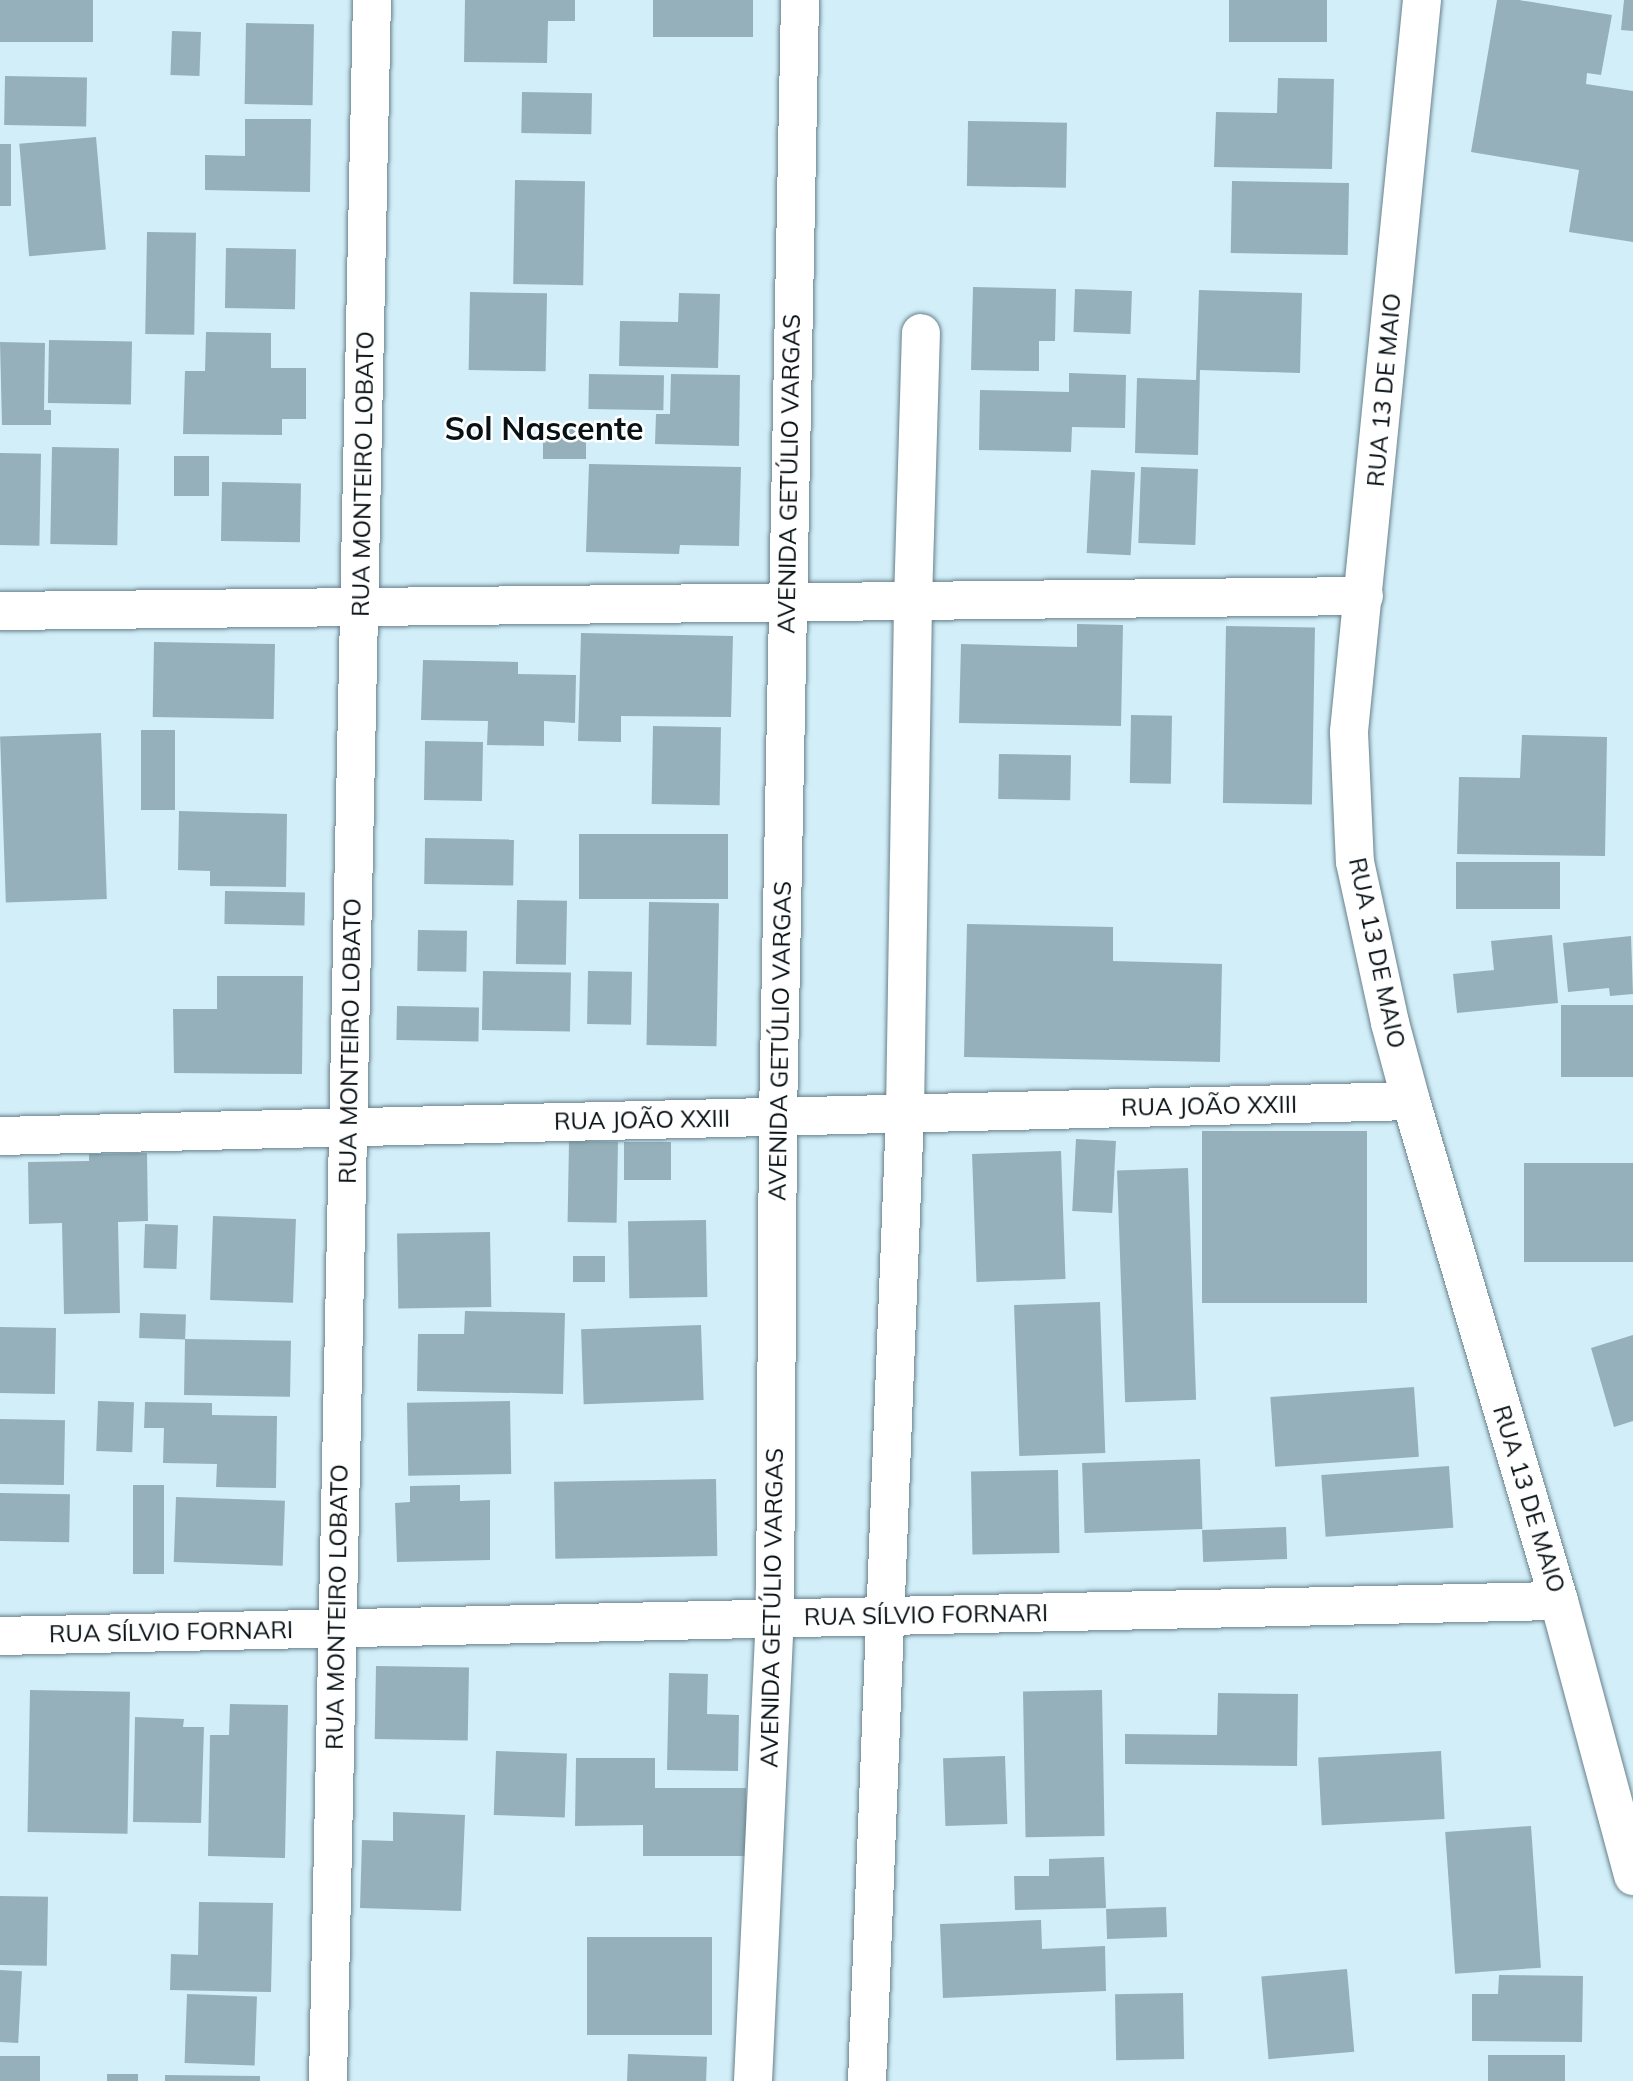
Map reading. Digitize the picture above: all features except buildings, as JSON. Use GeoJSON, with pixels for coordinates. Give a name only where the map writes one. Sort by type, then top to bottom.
{"type":"FeatureCollection","features":[{"type":"Feature","properties":{"kind":"street","name":"RUA MONTEIRO LOBATO"},"geometry":{"type":"LineString","coordinates":[[328,2081],[372,0]]}},
{"type":"Feature","properties":{"kind":"street","name":"AVENIDA GETÚLIO VARGAS"},"geometry":{"type":"LineString","coordinates":[[753,2081],[775,1619],[778,1116],[786,602],[800,0]]}},
{"type":"Feature","properties":{"kind":"street","name":"RUA 13 DE MAIO"},"geometry":{"type":"LineString","coordinates":[[1422,0],[1349,732],[1355,862],[1390,1023],[1411,1101],[1559,1601],[1633,1876]]}},
{"type":"Feature","properties":{"kind":"street"},"geometry":{"type":"LineString","coordinates":[[867,2081],[888,1616],[905,1113],[920,333]]}},
{"type":"Feature","properties":{"kind":"street"},"geometry":{"type":"LineString","coordinates":[[0,611],[1364,596]]}},
{"type":"Feature","properties":{"kind":"street","name":"RUA JOÃO XXIII"},"geometry":{"type":"LineString","coordinates":[[0,1136],[1411,1101]]}},
{"type":"Feature","properties":{"kind":"street","name":"RUA SÍLVIO FORNARI"},"geometry":{"type":"LineString","coordinates":[[0,1636],[1559,1601]]}},
{"type":"Feature","properties":{"kind":"district","name":"Sol Nascente"},"geometry":{"type":"Point","coordinates":[544,428]}}]}
